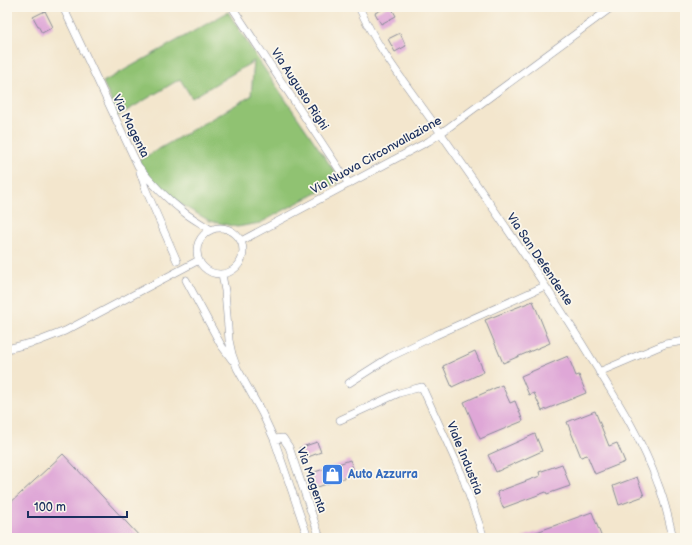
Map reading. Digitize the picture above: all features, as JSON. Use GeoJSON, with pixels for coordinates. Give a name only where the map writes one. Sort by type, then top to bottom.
{"type":"FeatureCollection","features":[{"type":"Feature","properties":{"kind":"street","name":"Via Magenta"},"geometry":{"type":"LineString","coordinates":[[63,7],[138,166],[150,182],[164,196],[186,214],[211,230]]}},
{"type":"Feature","properties":{"kind":"street","name":"Via Augusto Righi"},"geometry":{"type":"LineString","coordinates":[[232,7],[349,184]]}},
{"type":"Feature","properties":{"kind":"street","name":"Via San Defendente"},"geometry":{"type":"LineString","coordinates":[[359,7],[392,64],[528,259],[635,432],[659,485],[673,538]]}},
{"type":"Feature","properties":{"kind":"street","name":"Via Nuova Circonvallazione"},"geometry":{"type":"LineString","coordinates":[[241,241],[441,133],[612,7]]}},
{"type":"Feature","properties":{"kind":"street"},"geometry":{"type":"LineString","coordinates":[[138,166],[146,190],[177,261]]}},
{"type":"Feature","properties":{"kind":"street"},"geometry":{"type":"LineString","coordinates":[[225,228],[238,235],[241,241],[243,256],[236,268],[230,272],[222,274],[209,271],[199,260],[198,246],[200,239],[211,230],[225,228]]}},
{"type":"Feature","properties":{"kind":"street"},"geometry":{"type":"LineString","coordinates":[[7,349],[39,341],[65,331],[199,260]]}},
{"type":"Feature","properties":{"kind":"street","name":"Via Magenta"},"geometry":{"type":"LineString","coordinates":[[222,274],[229,340],[232,354],[265,418],[274,439],[308,538]]}},
{"type":"Feature","properties":{"kind":"street"},"geometry":{"type":"LineString","coordinates":[[186,280],[221,345],[238,368]]}},
{"type":"Feature","properties":{"kind":"street"},"geometry":{"type":"LineString","coordinates":[[349,383],[390,357],[545,286]]}},
{"type":"Feature","properties":{"kind":"street"},"geometry":{"type":"LineString","coordinates":[[599,372],[665,344],[685,341]]}},
{"type":"Feature","properties":{"kind":"street","name":"Viale Industria"},"geometry":{"type":"LineString","coordinates":[[340,420],[399,394],[422,387],[462,475],[484,538]]}},
{"type":"Feature","properties":{"kind":"street","name":"Via Magenta"},"geometry":{"type":"LineString","coordinates":[[274,439],[283,438],[289,447],[320,538]]}},
{"type":"Feature","properties":{"kind":"green space"},"geometry":{"type":"Polygon","coordinates":[[[228,12],[257,58],[339,178],[339,182],[260,223],[237,227],[210,221],[180,204],[149,177],[138,161],[251,96],[254,61],[192,98],[180,79],[118,116],[103,82],[228,12]]]}},
{"type":"Feature","properties":{"kind":"building"},"geometry":{"type":"Polygon","coordinates":[[[387,7],[391,7],[396,16],[381,24],[375,13],[387,7]]]}},
{"type":"Feature","properties":{"kind":"building"},"geometry":{"type":"Polygon","coordinates":[[[45,11],[53,27],[42,33],[33,17],[45,11]]]}},
{"type":"Feature","properties":{"kind":"building"},"geometry":{"type":"Polygon","coordinates":[[[400,33],[406,46],[395,52],[388,39],[400,33]]]}},
{"type":"Feature","properties":{"kind":"building"},"geometry":{"type":"Polygon","coordinates":[[[533,301],[550,343],[503,363],[485,320],[533,301]]]}},
{"type":"Feature","properties":{"kind":"building"},"geometry":{"type":"Polygon","coordinates":[[[475,351],[484,372],[452,387],[443,366],[475,351]]]}},
{"type":"Feature","properties":{"kind":"building"},"geometry":{"type":"Polygon","coordinates":[[[568,356],[576,376],[579,375],[586,393],[542,411],[534,393],[529,395],[521,376],[568,356]]]}},
{"type":"Feature","properties":{"kind":"building"},"geometry":{"type":"Polygon","coordinates":[[[502,385],[510,403],[515,401],[523,421],[480,439],[464,402],[502,385]]]}},
{"type":"Feature","properties":{"kind":"building"},"geometry":{"type":"Polygon","coordinates":[[[595,411],[609,446],[617,443],[625,462],[595,474],[587,455],[581,457],[567,422],[595,411]]]}},
{"type":"Feature","properties":{"kind":"building"},"geometry":{"type":"Polygon","coordinates":[[[535,434],[542,451],[496,472],[488,455],[535,434]]]}},
{"type":"Feature","properties":{"kind":"building"},"geometry":{"type":"Polygon","coordinates":[[[317,442],[321,452],[303,459],[299,448],[317,442]]]}},
{"type":"Feature","properties":{"kind":"building"},"geometry":{"type":"Polygon","coordinates":[[[63,454],[141,538],[7,538],[7,506],[63,454]]]}},
{"type":"Feature","properties":{"kind":"building","name":"Auto Azzurra"},"geometry":{"type":"Polygon","coordinates":[[[350,460],[355,474],[315,488],[309,474],[350,460]]]}},
{"type":"Feature","properties":{"kind":"building"},"geometry":{"type":"Polygon","coordinates":[[[562,464],[570,486],[547,494],[546,492],[503,508],[497,492],[540,476],[539,472],[562,464]]]}},
{"type":"Feature","properties":{"kind":"building"},"geometry":{"type":"Polygon","coordinates":[[[637,477],[644,496],[619,505],[613,486],[637,477]]]}},
{"type":"Feature","properties":{"kind":"building"},"geometry":{"type":"Polygon","coordinates":[[[592,512],[602,538],[523,538],[523,537],[592,512]]]}},
{"type":"Feature","properties":{"kind":"place","name":"Auto Azzurra"},"geometry":{"type":"Point","coordinates":[332,474]}}]}
